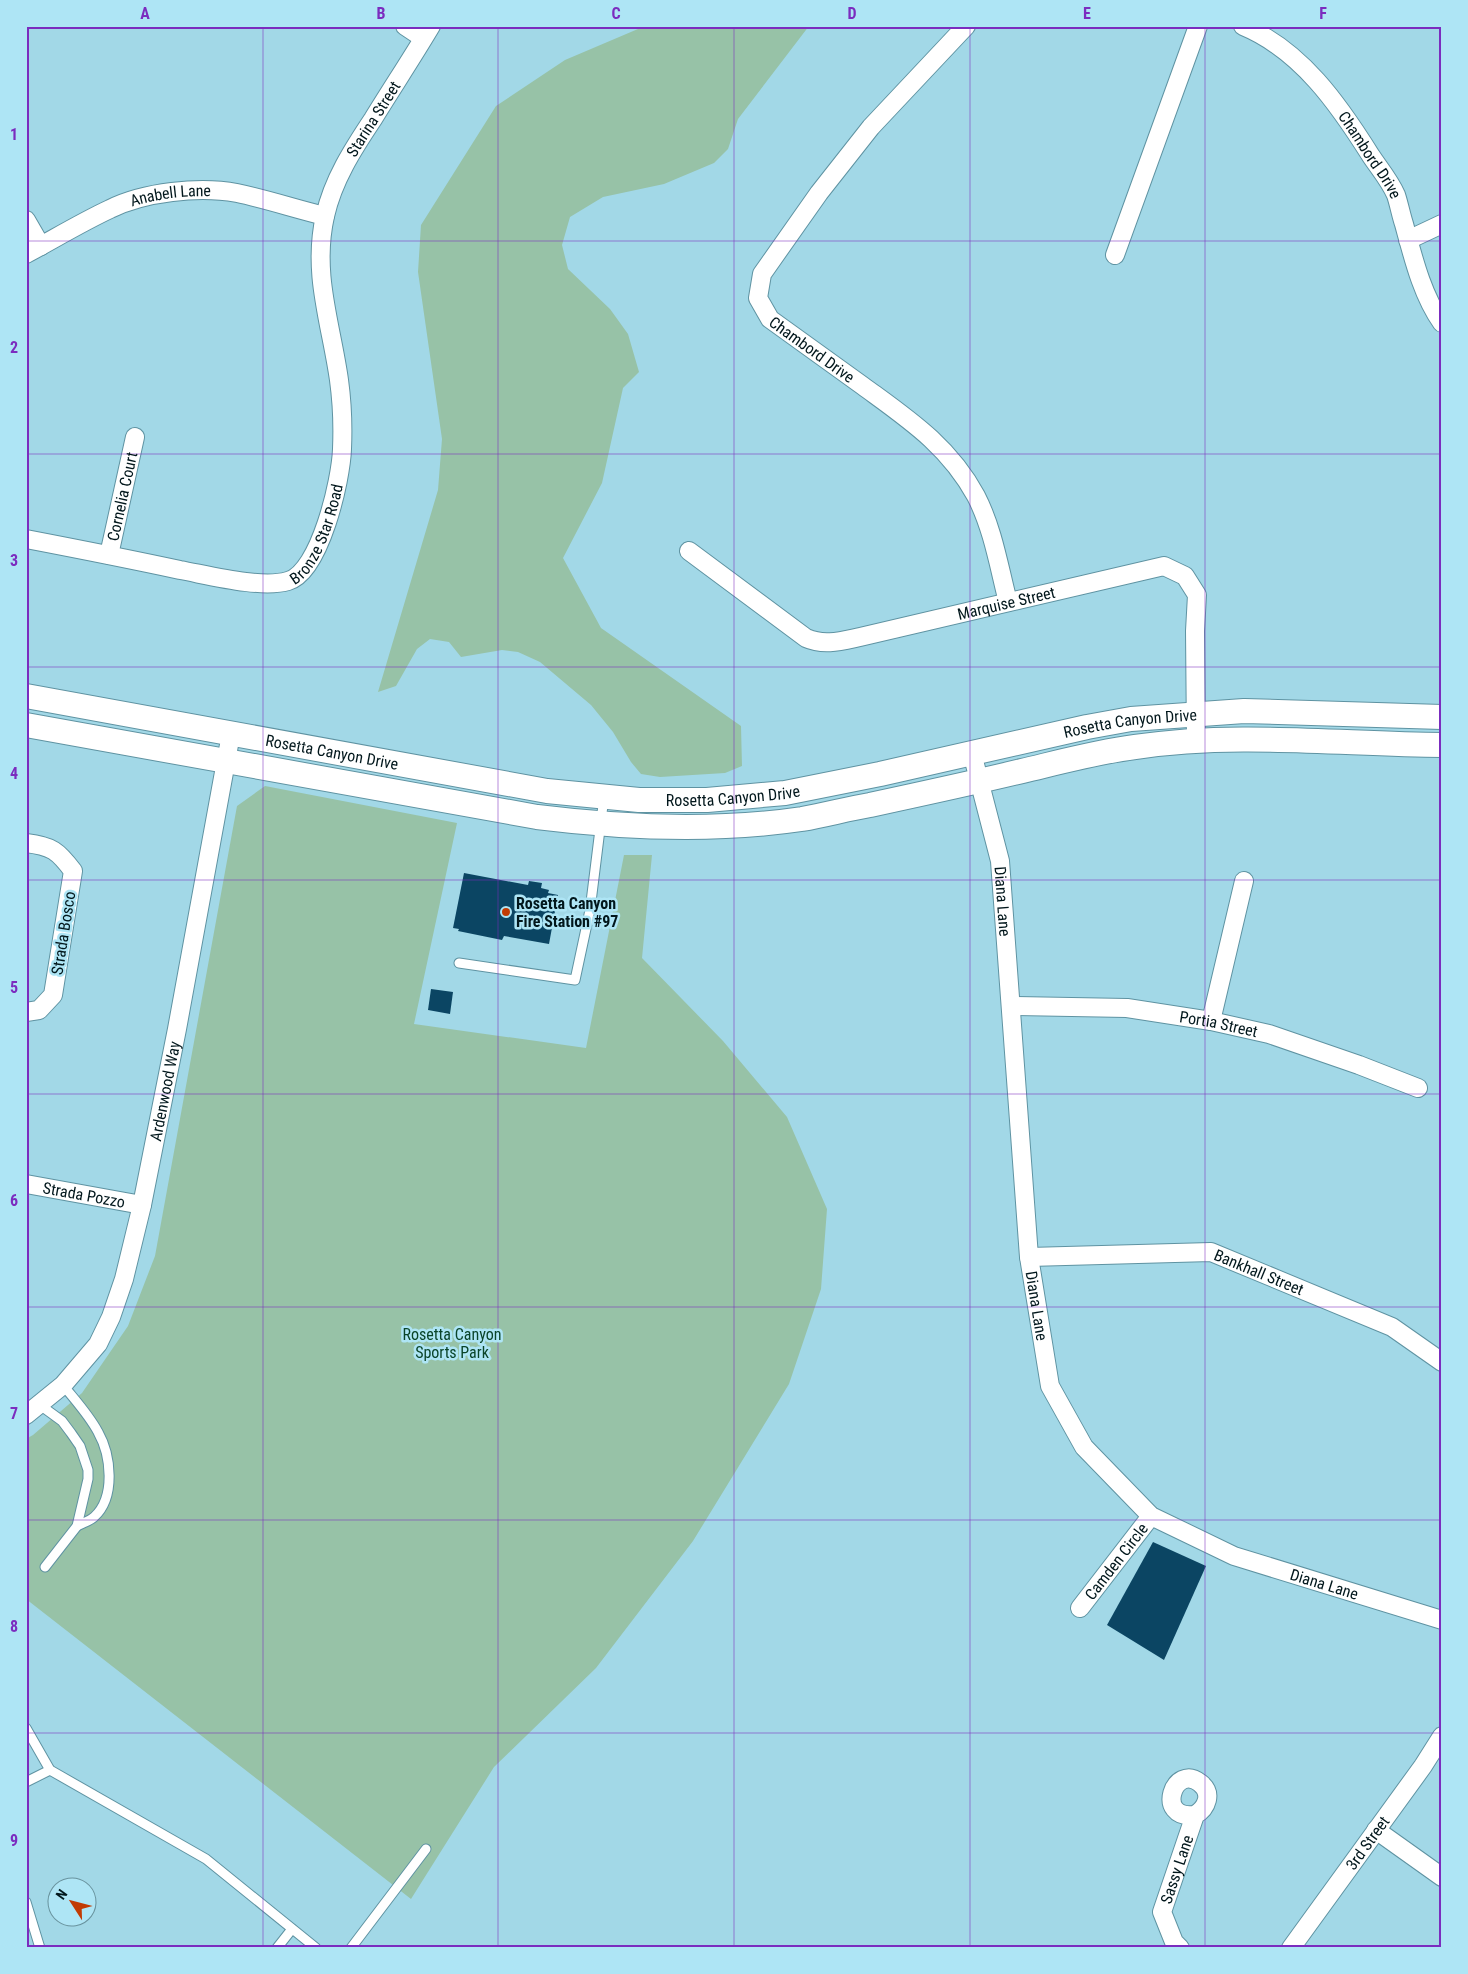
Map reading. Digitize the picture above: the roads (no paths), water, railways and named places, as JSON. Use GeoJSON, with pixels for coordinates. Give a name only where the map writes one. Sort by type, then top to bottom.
{"type":"FeatureCollection","features":[{"type":"Feature","properties":{"kind":"street"},"geometry":{"type":"LineString","coordinates":[[405,26],[427,32]]}},
{"type":"Feature","properties":{"kind":"street","name":"Chambord Drive"},"geometry":{"type":"LineString","coordinates":[[966,26],[871,127],[819,193],[762,274],[758,298],[770,319],[918,426],[940,446],[976,497],[987,522],[1008,602]]}},
{"type":"Feature","properties":{"kind":"street"},"geometry":{"type":"LineString","coordinates":[[1115,255],[1198,26]]}},
{"type":"Feature","properties":{"kind":"street","name":"Chambord Drive"},"geometry":{"type":"LineString","coordinates":[[1242,26],[1255,31],[1279,46],[1304,66],[1349,121],[1395,194],[1408,240],[1434,312],[1442,323]]}},
{"type":"Feature","properties":{"kind":"street","name":"Starina Street"},"geometry":{"type":"LineString","coordinates":[[325,216],[332,191],[353,150],[427,32]]}},
{"type":"Feature","properties":{"kind":"street","name":"Anabell Lane"},"geometry":{"type":"LineString","coordinates":[[34,250],[111,208],[141,198],[179,192],[207,190],[236,193],[325,216]]}},
{"type":"Feature","properties":{"kind":"street","name":"Bronze Star Road"},"geometry":{"type":"LineString","coordinates":[[26,538],[224,578],[263,583],[287,582],[298,577],[305,570],[315,552],[330,514],[342,451],[339,379],[324,308],[320,276],[321,244],[325,216]]}},
{"type":"Feature","properties":{"kind":"street"},"geometry":{"type":"LineString","coordinates":[[26,220],[34,250]]}},
{"type":"Feature","properties":{"kind":"street"},"geometry":{"type":"LineString","coordinates":[[1408,240],[1442,224]]}},
{"type":"Feature","properties":{"kind":"street","name":"Cornelia Court"},"geometry":{"type":"LineString","coordinates":[[109,555],[135,437]]}},
{"type":"Feature","properties":{"kind":"street","name":"Marquise Street"},"geometry":{"type":"LineString","coordinates":[[689,551],[806,638],[817,642],[831,643],[1164,566],[1185,576],[1197,595],[1194,631],[1196,740]]}},
{"type":"Feature","properties":{"kind":"street","name":"Rosetta Canyon Drive"},"geometry":{"type":"LineString","coordinates":[[26,696],[547,791],[639,800],[707,800],[785,793],[880,774],[1087,726],[1131,719],[1244,711],[1442,717]]}},
{"type":"Feature","properties":{"kind":"street","name":"Rosetta Canyon Drive"},"geometry":{"type":"LineString","coordinates":[[26,725],[537,817],[602,825],[695,828],[803,818],[978,781],[1098,753],[1196,740],[1270,739],[1351,744],[1442,746]]}},
{"type":"Feature","properties":{"kind":"street","name":"Ardenwood Way"},"geometry":{"type":"LineString","coordinates":[[33,1410],[64,1385],[98,1344],[111,1318],[124,1279],[142,1205],[231,734]]}},
{"type":"Feature","properties":{"kind":"street","name":"Diana Lane"},"geometry":{"type":"LineString","coordinates":[[972,753],[1000,861],[1029,1257],[1050,1386],[1084,1446],[1151,1516],[1234,1556],[1442,1620]]}},
{"type":"Feature","properties":{"kind":"street","name":"Strada Bosco"},"geometry":{"type":"LineString","coordinates":[[26,843],[40,845],[60,854],[73,871],[53,995],[32,1011]]}},
{"type":"Feature","properties":{"kind":"street"},"geometry":{"type":"LineString","coordinates":[[1211,1020],[1244,881]]}},
{"type":"Feature","properties":{"kind":"street","name":"Portia Street"},"geometry":{"type":"LineString","coordinates":[[1011,1006],[1127,1008],[1211,1020],[1269,1034],[1418,1088]]}},
{"type":"Feature","properties":{"kind":"street","name":"Strada Pozzo"},"geometry":{"type":"LineString","coordinates":[[26,1184],[142,1205]]}},
{"type":"Feature","properties":{"kind":"street","name":"Bankhall Street"},"geometry":{"type":"LineString","coordinates":[[1029,1257],[1211,1252],[1392,1327],[1442,1362]]}},
{"type":"Feature","properties":{"kind":"street","name":"Camden Circle"},"geometry":{"type":"LineString","coordinates":[[1080,1608],[1151,1516]]}},
{"type":"Feature","properties":{"kind":"street","name":"3rd Street"},"geometry":{"type":"LineString","coordinates":[[1291,1948],[1423,1766],[1442,1736]]}},
{"type":"Feature","properties":{"kind":"street","name":"Sassy Lane"},"geometry":{"type":"LineString","coordinates":[[1180,1948],[1174,1942],[1162,1912],[1195,1815]]}},
{"type":"Feature","properties":{"kind":"street"},"geometry":{"type":"LineString","coordinates":[[1376,1830],[1442,1877]]}},
{"type":"Feature","properties":{"kind":"lane"},"geometry":{"type":"LineString","coordinates":[[459,963],[575,980],[590,910],[604,797]]}},
{"type":"Feature","properties":{"kind":"lane"},"geometry":{"type":"LineString","coordinates":[[64,1385],[99,1433],[108,1457],[108,1487],[104,1505],[94,1518],[77,1526]]}},
{"type":"Feature","properties":{"kind":"lane"},"geometry":{"type":"LineString","coordinates":[[33,1410],[62,1421],[80,1446],[88,1470],[88,1479],[77,1526],[45,1567]]}},
{"type":"Feature","properties":{"kind":"lane"},"geometry":{"type":"LineString","coordinates":[[26,1728],[50,1770],[206,1859],[316,1948]]}},
{"type":"Feature","properties":{"kind":"lane"},"geometry":{"type":"LineString","coordinates":[[26,1782],[50,1770]]}},
{"type":"Feature","properties":{"kind":"lane"},"geometry":{"type":"LineString","coordinates":[[351,1948],[426,1849]]}},
{"type":"Feature","properties":{"kind":"lane"},"geometry":{"type":"LineString","coordinates":[[26,1902],[40,1948]]}},
{"type":"Feature","properties":{"kind":"lane"},"geometry":{"type":"LineString","coordinates":[[277,1948],[292,1929]]}},
{"type":"Feature","properties":{"kind":"place","name":"Rosetta Canyon Fire Station #97"},"geometry":{"type":"Point","coordinates":[506,912]}},
{"type":"Feature","properties":{"kind":"park label","name":"Rosetta Canyon Sports Park"},"geometry":{"type":"Point","coordinates":[452,1343]}}]}
